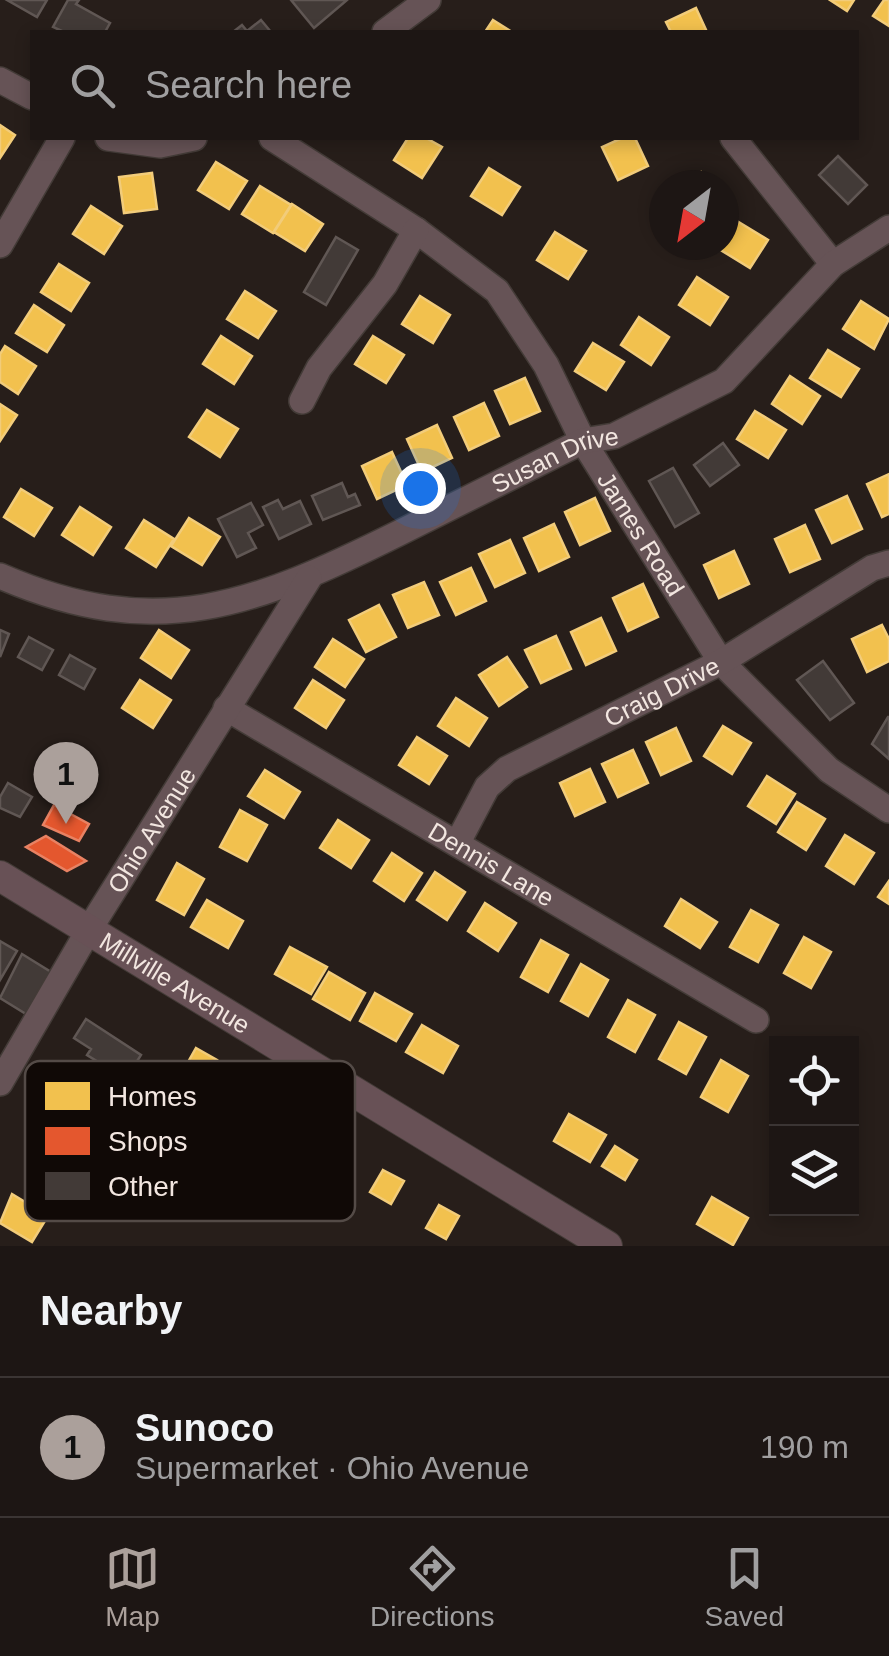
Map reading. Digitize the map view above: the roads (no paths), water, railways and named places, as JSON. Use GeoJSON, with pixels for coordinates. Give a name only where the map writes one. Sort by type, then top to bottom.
{"type":"FeatureCollection","features":[{"type":"Feature","properties":{"kind":"main road","name":"Millville Avenue"},"geometry":{"type":"LineString","coordinates":[[0,876],[302,1061]]}},
{"type":"Feature","properties":{"kind":"main road","name":"Millville Avenue"},"geometry":{"type":"LineString","coordinates":[[355,1094],[591,1242]]}},
{"type":"Feature","properties":{"kind":"street"},"geometry":{"type":"LineString","coordinates":[[388,30],[428,0]]}},
{"type":"Feature","properties":{"kind":"street"},"geometry":{"type":"LineString","coordinates":[[0,80],[30,96]]}},
{"type":"Feature","properties":{"kind":"street"},"geometry":{"type":"LineString","coordinates":[[0,246],[61,140]]}},
{"type":"Feature","properties":{"kind":"street"},"geometry":{"type":"LineString","coordinates":[[123,140],[160,145],[184,140]]}},
{"type":"Feature","properties":{"kind":"street","name":"James Road"},"geometry":{"type":"LineString","coordinates":[[275,140],[416,230],[497,291],[546,364],[583,441],[721,662],[829,770],[889,810]]}},
{"type":"Feature","properties":{"kind":"street"},"geometry":{"type":"LineString","coordinates":[[736,140],[833,264]]}},
{"type":"Feature","properties":{"kind":"street","name":"Susan Drive"},"geometry":{"type":"LineString","coordinates":[[0,576],[103,610],[165,613],[230,605],[309,578],[583,441],[614,436],[724,381],[833,264],[889,228]]}},
{"type":"Feature","properties":{"kind":"street"},"geometry":{"type":"LineString","coordinates":[[302,402],[319,368],[386,284],[416,230]]}},
{"type":"Feature","properties":{"kind":"street","name":"Craig Drive"},"geometry":{"type":"LineString","coordinates":[[458,842],[487,787],[507,769],[721,662],[872,568],[889,563]]}},
{"type":"Feature","properties":{"kind":"street","name":"Ohio Avenue"},"geometry":{"type":"LineString","coordinates":[[0,1083],[90,928],[309,578]]}},
{"type":"Feature","properties":{"kind":"street","name":"Dennis Lane"},"geometry":{"type":"LineString","coordinates":[[226,708],[756,1020]]}},
{"type":"Feature","properties":{"kind":"place","name":"Sunoco"},"geometry":{"type":"Point","coordinates":[66,824]}}]}
